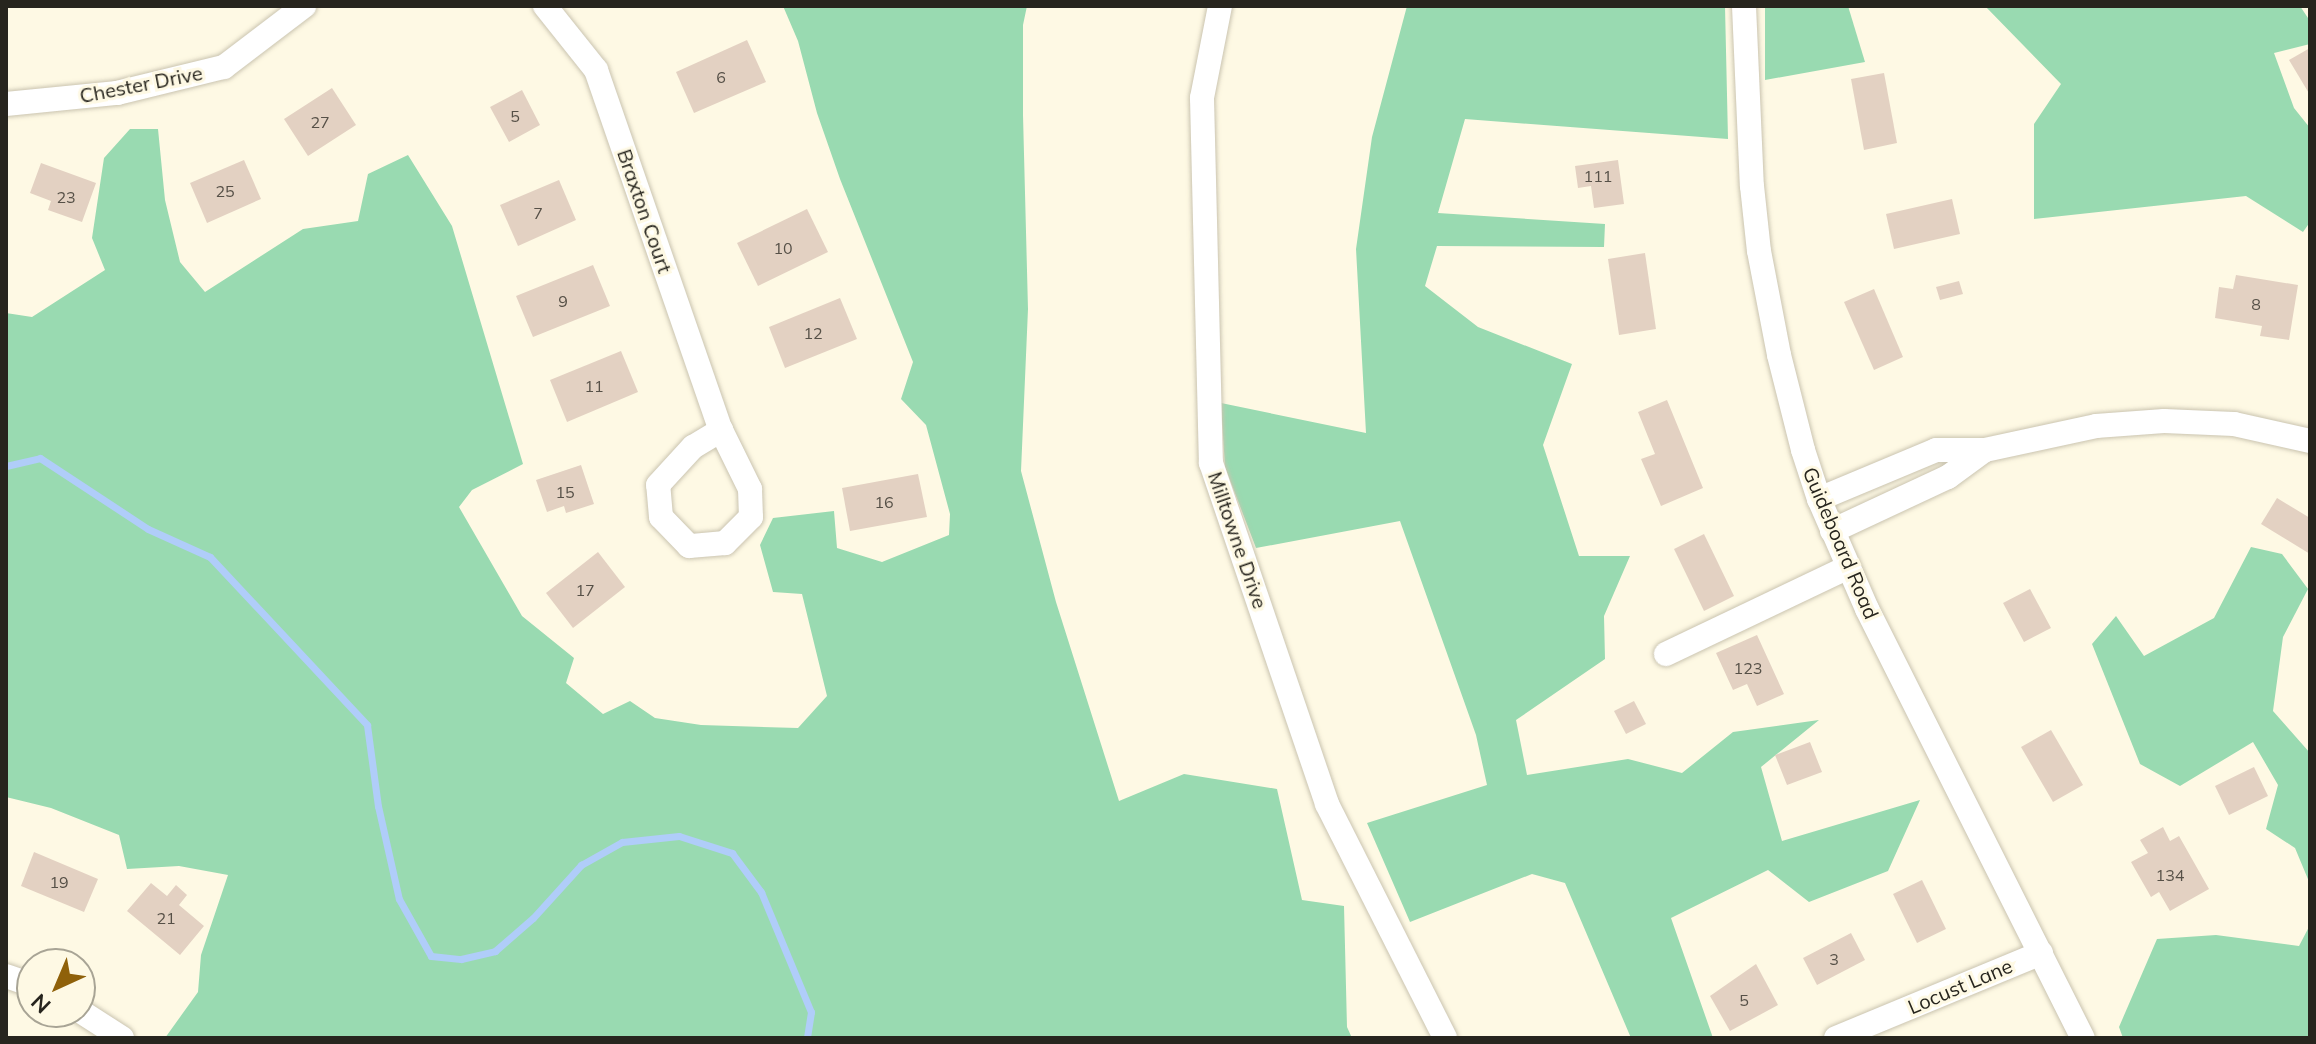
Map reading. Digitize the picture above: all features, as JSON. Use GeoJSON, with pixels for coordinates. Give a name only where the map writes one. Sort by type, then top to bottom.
{"type":"FeatureCollection","features":[{"type":"Feature","properties":{"kind":"street","name":"Chester Drive"},"geometry":{"type":"LineString","coordinates":[[6,104],[117,93],[224,67],[304,6]]}},
{"type":"Feature","properties":{"kind":"street","name":"Braxton Court"},"geometry":{"type":"LineString","coordinates":[[545,6],[596,70],[721,430],[750,489],[751,517],[725,543],[689,546],[661,517],[658,485],[693,447],[721,430]]}},
{"type":"Feature","properties":{"kind":"street","name":"Milltowne Drive"},"geometry":{"type":"LineString","coordinates":[[1220,6],[1202,98],[1211,463],[1327,804],[1445,1038]]}},
{"type":"Feature","properties":{"kind":"street","name":"Guideboard Road"},"geometry":{"type":"LineString","coordinates":[[1744,6],[1752,186],[1759,251],[1779,355],[1819,499],[1848,567],[2083,1038]]}},
{"type":"Feature","properties":{"kind":"street"},"geometry":{"type":"LineString","coordinates":[[1819,499],[1936,450],[1985,450],[2096,426],[2164,421],[2234,424],[2310,441]]}},
{"type":"Feature","properties":{"kind":"street"},"geometry":{"type":"LineString","coordinates":[[1832,531],[1948,477],[1985,450]]}},
{"type":"Feature","properties":{"kind":"street"},"geometry":{"type":"LineString","coordinates":[[1666,654],[1848,567]]}},
{"type":"Feature","properties":{"kind":"street","name":"Locust Lane"},"geometry":{"type":"LineString","coordinates":[[1836,1038],[2041,953]]}},
{"type":"Feature","properties":{"kind":"street"},"geometry":{"type":"LineString","coordinates":[[96,1021],[122,1038]]}},
{"type":"Feature","properties":{"kind":"green space"},"geometry":{"type":"Polygon","coordinates":[[[783,6],[1027,6],[1023,25],[1023,115],[1028,309],[1021,471],[1056,602],[1119,801],[1184,774],[1277,789],[1302,900],[1344,906],[1347,1027],[1352,1038],[165,1038],[198,992],[201,955],[228,875],[179,866],[127,869],[119,835],[51,808],[6,797],[6,313],[32,317],[105,270],[92,238],[104,158],[130,129],[158,129],[165,200],[180,262],[205,292],[303,229],[358,221],[368,174],[408,155],[452,226],[523,464],[472,490],[459,507],[522,616],[574,658],[566,683],[603,714],[630,701],[655,718],[701,725],[798,728],[827,696],[802,594],[773,592],[760,545],[773,518],[834,511],[837,548],[882,562],[949,535],[950,514],[926,425],[901,399],[913,362],[840,179],[817,113],[798,41],[783,6]]]}},
{"type":"Feature","properties":{"kind":"green space"},"geometry":{"type":"Polygon","coordinates":[[[1407,6],[1725,6],[1728,139],[1465,119],[1438,213],[1605,224],[1604,247],[1437,246],[1425,286],[1478,327],[1572,364],[1543,445],[1579,556],[1630,556],[1604,616],[1605,659],[1516,720],[1527,775],[1628,759],[1682,773],[1733,732],[1819,720],[1761,767],[1782,841],[1920,800],[1888,871],[1809,902],[1768,870],[1671,918],[1713,1038],[1631,1038],[1565,883],[1532,874],[1410,922],[1367,823],[1487,785],[1476,735],[1400,521],[1256,548],[1225,467],[1221,403],[1366,433],[1356,249],[1372,137],[1407,6]]]}},
{"type":"Feature","properties":{"kind":"green space"},"geometry":{"type":"Polygon","coordinates":[[[1765,6],[1848,6],[1865,62],[1765,80],[1765,6]]]}},
{"type":"Feature","properties":{"kind":"green space"},"geometry":{"type":"Polygon","coordinates":[[[1985,6],[2300,6],[2310,21],[2310,44],[2274,53],[2294,108],[2310,128],[2310,222],[2303,232],[2246,196],[2034,219],[2034,124],[2061,84],[1985,6]]]}},
{"type":"Feature","properties":{"kind":"green space"},"geometry":{"type":"Polygon","coordinates":[[[2251,547],[2282,554],[2308,589],[2283,637],[2273,711],[2310,753],[2310,884],[2295,848],[2266,829],[2278,785],[2253,742],[2180,786],[2140,764],[2092,644],[2116,616],[2144,656],[2214,618],[2251,547]]]}},
{"type":"Feature","properties":{"kind":"green space"},"geometry":{"type":"Polygon","coordinates":[[[2310,925],[2310,1038],[2123,1038],[2119,1027],[2157,939],[2216,935],[2299,946],[2310,925]]]}},
{"type":"Feature","properties":{"kind":"building"},"geometry":{"type":"Polygon","coordinates":[[[747,40],[766,82],[694,113],[676,72],[747,40]]]}},
{"type":"Feature","properties":{"kind":"building"},"geometry":{"type":"Polygon","coordinates":[[[2310,48],[2310,95],[2289,60],[2310,48]]]}},
{"type":"Feature","properties":{"kind":"building"},"geometry":{"type":"Polygon","coordinates":[[[1884,73],[1897,143],[1864,150],[1851,79],[1884,73]]]}},
{"type":"Feature","properties":{"kind":"building"},"geometry":{"type":"Polygon","coordinates":[[[332,88],[356,125],[308,156],[284,119],[332,88]]]}},
{"type":"Feature","properties":{"kind":"building"},"geometry":{"type":"Polygon","coordinates":[[[522,90],[540,125],[509,142],[490,107],[522,90]]]}},
{"type":"Feature","properties":{"kind":"building"},"geometry":{"type":"Polygon","coordinates":[[[244,160],[261,199],[207,223],[190,183],[244,160]]]}},
{"type":"Feature","properties":{"kind":"building"},"geometry":{"type":"Polygon","coordinates":[[[1618,160],[1624,204],[1594,208],[1591,186],[1578,188],[1575,166],[1618,160]]]}},
{"type":"Feature","properties":{"kind":"building"},"geometry":{"type":"Polygon","coordinates":[[[41,163],[96,183],[82,222],[48,210],[51,201],[30,193],[41,163]]]}},
{"type":"Feature","properties":{"kind":"building"},"geometry":{"type":"Polygon","coordinates":[[[559,180],[576,220],[518,246],[500,205],[559,180]]]}},
{"type":"Feature","properties":{"kind":"building"},"geometry":{"type":"Polygon","coordinates":[[[1952,199],[1960,234],[1894,249],[1886,214],[1952,199]]]}},
{"type":"Feature","properties":{"kind":"building"},"geometry":{"type":"Polygon","coordinates":[[[807,209],[828,252],[758,286],[737,243],[807,209]]]}},
{"type":"Feature","properties":{"kind":"building"},"geometry":{"type":"Polygon","coordinates":[[[1645,253],[1656,329],[1619,335],[1608,259],[1645,253]]]}},
{"type":"Feature","properties":{"kind":"building"},"geometry":{"type":"Polygon","coordinates":[[[593,265],[610,306],[533,337],[516,296],[593,265]]]}},
{"type":"Feature","properties":{"kind":"building"},"geometry":{"type":"Polygon","coordinates":[[[2236,275],[2298,285],[2289,340],[2260,336],[2262,326],[2215,318],[2219,287],[2233,289],[2236,275]]]}},
{"type":"Feature","properties":{"kind":"building"},"geometry":{"type":"Polygon","coordinates":[[[1959,281],[1963,294],[1940,300],[1936,287],[1959,281]]]}},
{"type":"Feature","properties":{"kind":"building"},"geometry":{"type":"Polygon","coordinates":[[[1874,289],[1903,357],[1874,370],[1844,302],[1874,289]]]}},
{"type":"Feature","properties":{"kind":"building"},"geometry":{"type":"Polygon","coordinates":[[[840,298],[857,339],[785,368],[769,327],[840,298]]]}},
{"type":"Feature","properties":{"kind":"building"},"geometry":{"type":"Polygon","coordinates":[[[621,351],[638,392],[567,422],[550,380],[621,351]]]}},
{"type":"Feature","properties":{"kind":"building"},"geometry":{"type":"Polygon","coordinates":[[[1667,400],[1703,488],[1661,506],[1641,459],[1655,454],[1638,412],[1667,400]]]}},
{"type":"Feature","properties":{"kind":"building"},"geometry":{"type":"Polygon","coordinates":[[[581,465],[594,504],[566,513],[564,506],[547,512],[536,480],[581,465]]]}},
{"type":"Feature","properties":{"kind":"building"},"geometry":{"type":"Polygon","coordinates":[[[918,474],[927,517],[850,531],[842,488],[918,474]]]}},
{"type":"Feature","properties":{"kind":"building"},"geometry":{"type":"Polygon","coordinates":[[[2277,498],[2310,518],[2310,554],[2261,524],[2277,498]]]}},
{"type":"Feature","properties":{"kind":"building"},"geometry":{"type":"Polygon","coordinates":[[[1704,534],[1734,596],[1704,611],[1674,549],[1704,534]]]}},
{"type":"Feature","properties":{"kind":"building"},"geometry":{"type":"Polygon","coordinates":[[[598,552],[625,587],[573,628],[546,593],[598,552]]]}},
{"type":"Feature","properties":{"kind":"building"},"geometry":{"type":"Polygon","coordinates":[[[2030,589],[2051,628],[2024,642],[2003,603],[2030,589]]]}},
{"type":"Feature","properties":{"kind":"building"},"geometry":{"type":"Polygon","coordinates":[[[1757,635],[1784,694],[1757,706],[1747,684],[1733,690],[1716,653],[1757,635]]]}},
{"type":"Feature","properties":{"kind":"building"},"geometry":{"type":"Polygon","coordinates":[[[1634,701],[1646,724],[1626,734],[1614,711],[1634,701]]]}},
{"type":"Feature","properties":{"kind":"building"},"geometry":{"type":"Polygon","coordinates":[[[2051,730],[2083,785],[2053,802],[2021,747],[2051,730]]]}},
{"type":"Feature","properties":{"kind":"building"},"geometry":{"type":"Polygon","coordinates":[[[1810,742],[1822,772],[1787,785],[1775,755],[1810,742]]]}},
{"type":"Feature","properties":{"kind":"building"},"geometry":{"type":"Polygon","coordinates":[[[2254,767],[2268,796],[2229,815],[2215,786],[2254,767]]]}},
{"type":"Feature","properties":{"kind":"building"},"geometry":{"type":"Polygon","coordinates":[[[2163,827],[2170,841],[2179,836],[2209,889],[2170,911],[2159,892],[2151,897],[2131,862],[2148,853],[2140,840],[2163,827]]]}},
{"type":"Feature","properties":{"kind":"building"},"geometry":{"type":"Polygon","coordinates":[[[34,852],[98,879],[84,912],[21,886],[34,852]]]}},
{"type":"Feature","properties":{"kind":"building"},"geometry":{"type":"Polygon","coordinates":[[[1922,880],[1946,929],[1917,943],[1893,894],[1922,880]]]}},
{"type":"Feature","properties":{"kind":"building"},"geometry":{"type":"Polygon","coordinates":[[[151,883],[167,896],[176,885],[187,895],[179,905],[204,926],[180,955],[127,911],[151,883]]]}},
{"type":"Feature","properties":{"kind":"building"},"geometry":{"type":"Polygon","coordinates":[[[1851,933],[1865,960],[1817,985],[1803,958],[1851,933]]]}},
{"type":"Feature","properties":{"kind":"building"},"geometry":{"type":"Polygon","coordinates":[[[1756,964],[1778,1005],[1730,1031],[1710,996],[1756,964]]]}},
{"type":"Feature","properties":{"kind":"waterway"},"geometry":{"type":"LineString","coordinates":[[6,466],[40,458],[148,529],[210,557],[367,725],[378,806],[399,899],[431,956],[461,959],[495,951],[533,918],[581,865],[622,842],[679,836],[732,853],[761,892],[811,1012],[807,1038]]}}]}
